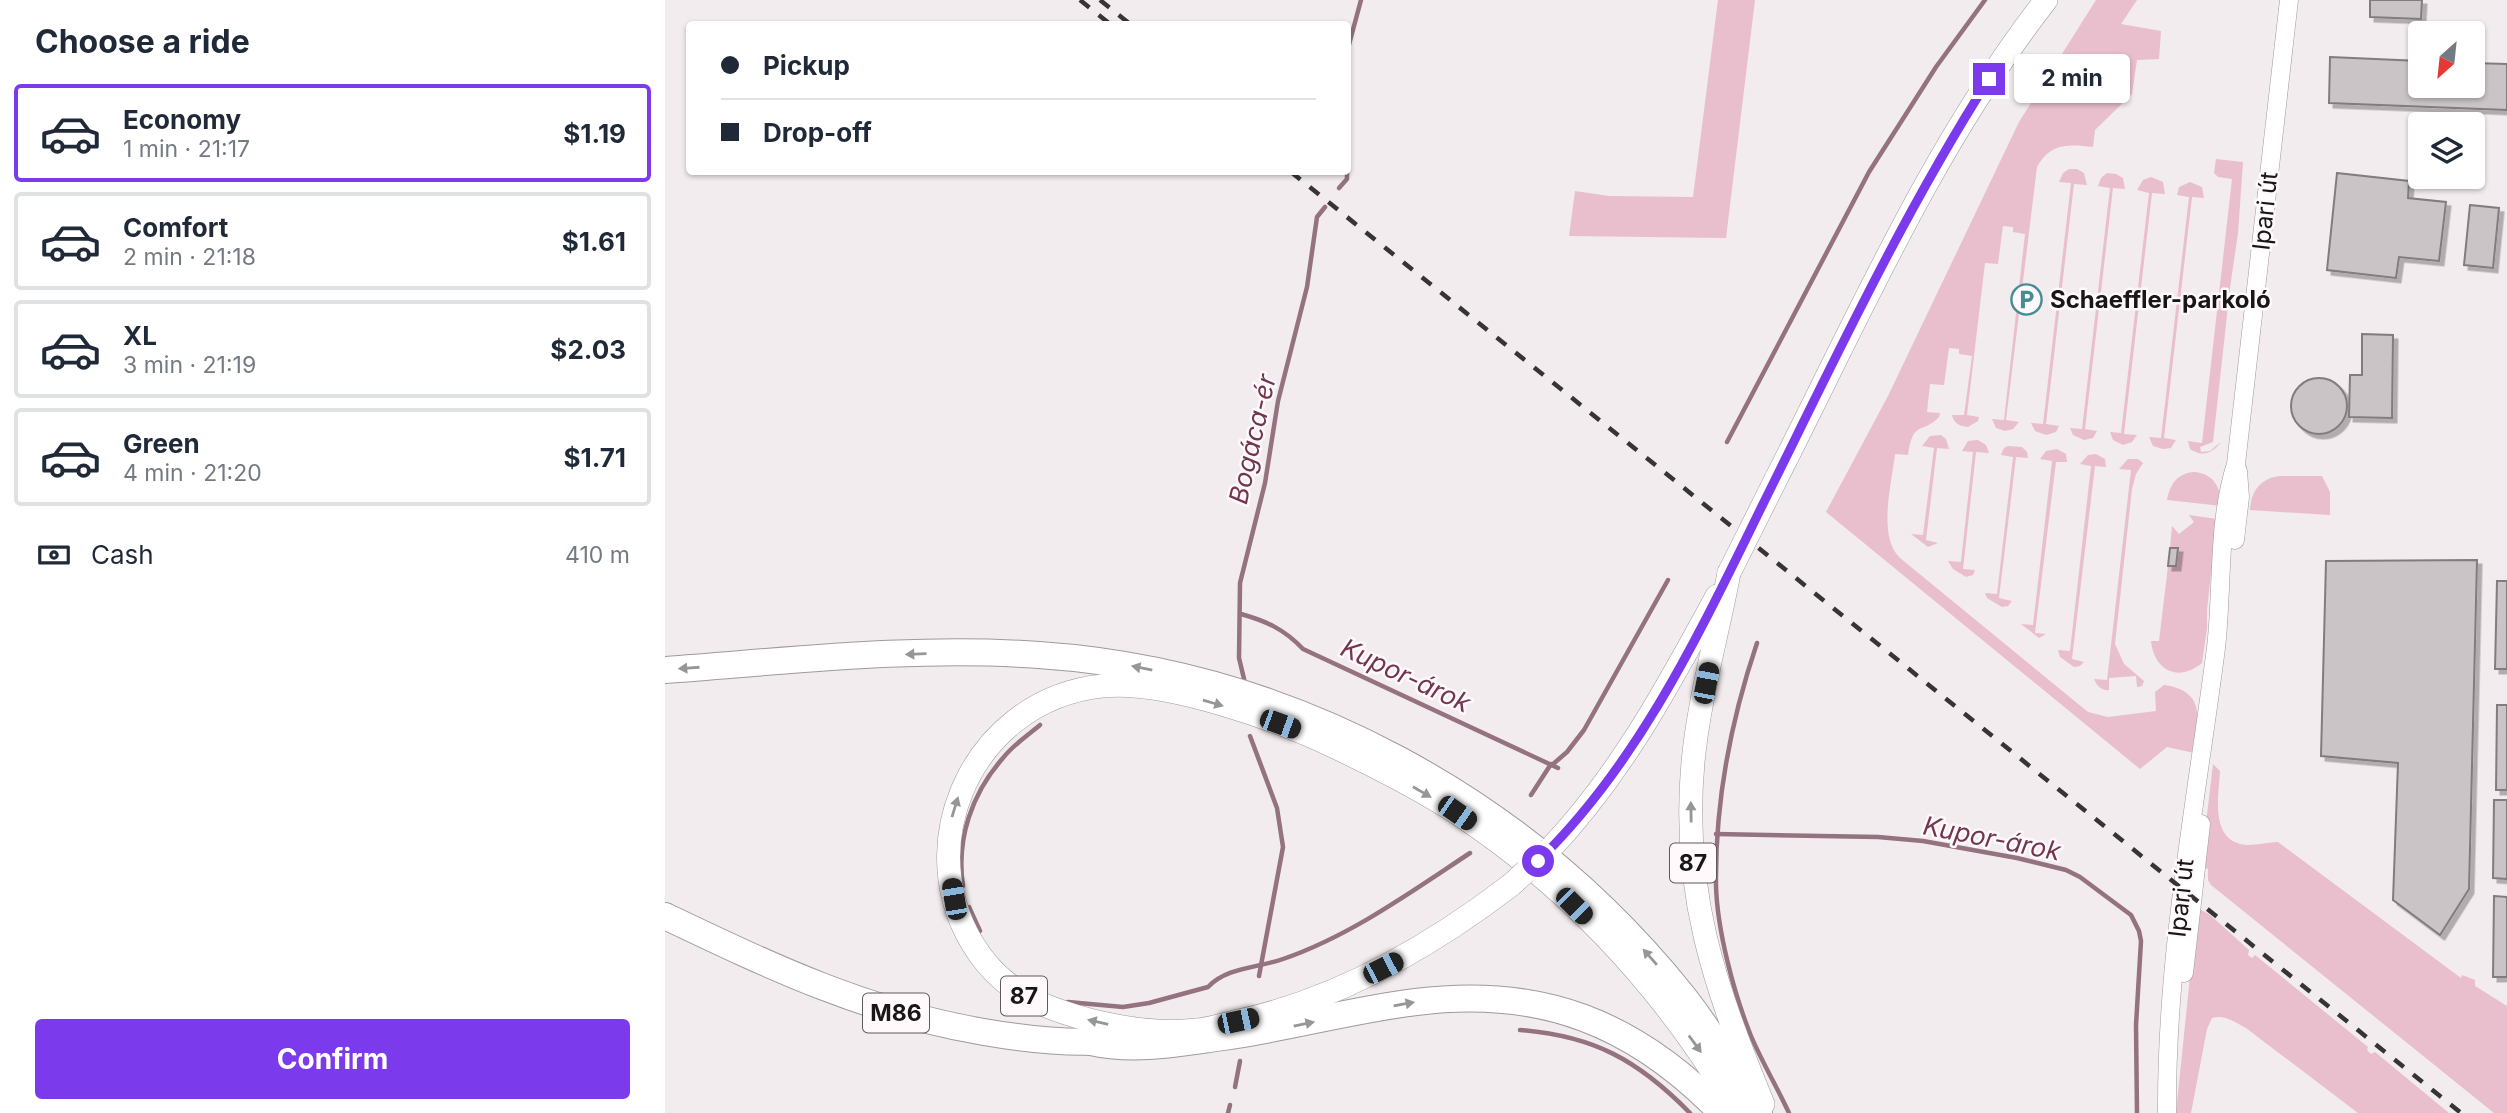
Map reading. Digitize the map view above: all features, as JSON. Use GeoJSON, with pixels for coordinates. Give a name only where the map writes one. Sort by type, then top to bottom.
{"type":"FeatureCollection","features":[{"type":"Feature","properties":{"kind":"highway"},"geometry":{"type":"LineString","coordinates":[[665,670],[878,655],[1037,654],[1105,661],[1172,674],[1253,697],[1323,723],[1373,745],[1446,786],[1485,811],[1557,865],[1624,929],[1667,978],[1712,1036],[1759,1113]]}},
{"type":"Feature","properties":{"kind":"highway","name":"M86"},"geometry":{"type":"LineString","coordinates":[[665,916],[799,978],[894,1013],[1002,1035],[1091,1042],[1153,1038],[1200,1030]]}},
{"type":"Feature","properties":{"kind":"highway"},"geometry":{"type":"LineString","coordinates":[[1091,1042],[1129,1048],[1184,1043],[1275,1030],[1427,1000],[1469,997],[1522,1001],[1595,1021],[1643,1046],[1675,1068],[1722,1113]]}},
{"type":"Feature","properties":{"kind":"main road","name":"87"},"geometry":{"type":"LineString","coordinates":[[1767,1113],[1718,986],[1702,929],[1695,891],[1691,799],[1693,762],[1720,600],[1729,573],[1940,159],[1989,79],[2046,0]]}},
{"type":"Feature","properties":{"kind":"main road","name":"87"},"geometry":{"type":"LineString","coordinates":[[1720,600],[1633,745],[1579,817],[1550,849],[1511,885],[1434,939],[1369,975],[1294,1006],[1200,1030],[1165,1032],[1128,1028],[1048,1009],[1022,995],[1001,979],[974,946],[961,920],[949,874],[949,835],[958,797],[989,746],[1015,721],[1049,700],[1086,688],[1107,685],[1187,696],[1297,730],[1387,772],[1436,800],[1505,846],[1574,906],[1619,950],[1671,1011],[1702,1054],[1738,1113]]}},
{"type":"Feature","properties":{"kind":"street","name":"Ipari út"},"geometry":{"type":"LineString","coordinates":[[2167,1113],[2200,832],[2211,684],[2220,616],[2227,496],[2236,464],[2289,0]]}},
{"type":"Feature","properties":{"kind":"shaded area"},"geometry":{"type":"Polygon","coordinates":[[[1718,0],[1755,0],[1726,238],[1569,236],[1575,191],[1609,196],[1693,197],[1718,0]]]}},
{"type":"Feature","properties":{"kind":"shaded area"},"geometry":{"type":"Polygon","coordinates":[[[2096,0],[2137,0],[2121,24],[2161,31],[2159,59],[2137,60],[2132,94],[2095,130],[2093,147],[2076,145],[2054,149],[2037,167],[2006,420],[2019,422],[2013,429],[2005,431],[1996,428],[1992,419],[2004,420],[2025,234],[2013,232],[2013,227],[2003,226],[1998,264],[1985,263],[1967,415],[1979,417],[1978,421],[1968,427],[1954,421],[1952,415],[1964,415],[1972,356],[1959,354],[1959,349],[1949,348],[1944,385],[1930,384],[1927,412],[1940,413],[1939,417],[1916,432],[1908,455],[1895,454],[1888,523],[1889,537],[1900,558],[2088,712],[2108,717],[2156,711],[2155,692],[2164,685],[2178,688],[2187,694],[2197,709],[2194,753],[2167,747],[2140,769],[1826,512],[1888,396],[2019,122],[2096,0]]]}},
{"type":"Feature","properties":{"kind":"shaded area"},"geometry":{"type":"Polygon","coordinates":[[[2216,159],[2243,162],[2238,233],[2213,442],[2200,447],[2201,452],[2210,451],[2221,442],[2210,452],[2203,453],[2190,449],[2188,441],[2202,443],[2232,179],[2218,177],[2214,173],[2216,159]]]}},
{"type":"Feature","properties":{"kind":"shaded area"},"geometry":{"type":"Polygon","coordinates":[[[2069,169],[2084,173],[2087,185],[2074,184],[2046,424],[2059,426],[2056,432],[2046,435],[2035,431],[2031,423],[2043,424],[2071,183],[2059,182],[2063,173],[2069,169]]]}},
{"type":"Feature","properties":{"kind":"shaded area"},"geometry":{"type":"Polygon","coordinates":[[[2107,173],[2123,178],[2125,189],[2113,188],[2085,429],[2097,431],[2093,438],[2084,440],[2073,435],[2070,428],[2082,429],[2110,188],[2098,186],[2107,173]]]}},
{"type":"Feature","properties":{"kind":"shaded area"},"geometry":{"type":"Polygon","coordinates":[[[2151,177],[2163,182],[2165,194],[2152,193],[2124,434],[2137,435],[2132,442],[2123,445],[2113,440],[2110,432],[2121,433],[2149,193],[2137,190],[2143,180],[2151,177]]]}},
{"type":"Feature","properties":{"kind":"shaded area"},"geometry":{"type":"Polygon","coordinates":[[[2190,182],[2202,187],[2204,198],[2192,197],[2164,438],[2176,440],[2171,448],[2163,449],[2153,446],[2149,437],[2161,438],[2189,197],[2177,195],[2179,187],[2190,182]]]}},
{"type":"Feature","properties":{"kind":"shaded area"},"geometry":{"type":"Polygon","coordinates":[[[1941,435],[1946,439],[1949,449],[1937,448],[1926,540],[1938,543],[1928,547],[1911,534],[1923,535],[1934,448],[1922,446],[1930,436],[1941,435]]]}},
{"type":"Feature","properties":{"kind":"shaded area"},"geometry":{"type":"Polygon","coordinates":[[[1978,440],[1986,445],[1989,453],[1976,452],[1963,569],[1975,570],[1973,575],[1966,577],[1953,569],[1948,561],[1961,562],[1973,452],[1962,451],[1968,441],[1978,440]]]}},
{"type":"Feature","properties":{"kind":"shaded area"},"geometry":{"type":"Polygon","coordinates":[[[2008,446],[2022,447],[2028,458],[2016,457],[1999,598],[2012,601],[2008,606],[2002,607],[1987,598],[1985,593],[1997,594],[2013,457],[2001,455],[2008,446]]]}},
{"type":"Feature","properties":{"kind":"shaded area"},"geometry":{"type":"Polygon","coordinates":[[[2057,449],[2066,454],[2067,462],[2056,462],[2035,633],[2046,634],[2039,638],[2021,624],[2033,625],[2052,461],[2040,459],[2046,451],[2057,449]]]}},
{"type":"Feature","properties":{"kind":"shaded area"},"geometry":{"type":"Polygon","coordinates":[[[2096,454],[2105,459],[2106,467],[2095,466],[2072,659],[2084,662],[2074,667],[2060,657],[2058,650],[2070,651],[2091,466],[2080,464],[2088,455],[2096,454]]]}},
{"type":"Feature","properties":{"kind":"shaded area"},"geometry":{"type":"Polygon","coordinates":[[[2128,459],[2138,459],[2143,463],[2136,474],[2132,489],[2115,644],[2124,664],[2144,681],[2142,686],[2137,687],[2136,676],[2109,678],[2109,690],[2106,690],[2100,688],[2094,679],[2107,680],[2131,470],[2119,469],[2128,459]]]}},
{"type":"Feature","properties":{"kind":"shaded area"},"geometry":{"type":"Polygon","coordinates":[[[2193,472],[2206,475],[2215,482],[2222,506],[2167,500],[2175,481],[2193,472]]]}},
{"type":"Feature","properties":{"kind":"shaded area"},"geometry":{"type":"Polygon","coordinates":[[[2279,476],[2322,476],[2330,492],[2330,515],[2250,510],[2252,497],[2258,487],[2279,476]]]}},
{"type":"Feature","properties":{"kind":"shaded area"},"geometry":{"type":"Polygon","coordinates":[[[2189,515],[2217,519],[2202,663],[2193,669],[2176,672],[2162,666],[2153,651],[2151,641],[2159,641],[2168,566],[2176,566],[2178,549],[2170,548],[2172,526],[2179,534],[2194,522],[2189,515]]]}},
{"type":"Feature","properties":{"kind":"shaded area"},"geometry":{"type":"Polygon","coordinates":[[[2213,764],[2220,771],[2220,823],[2230,840],[2245,845],[2278,842],[2461,978],[2462,975],[2475,980],[2475,986],[2507,1006],[2507,1113],[2494,1113],[2211,885],[2208,869],[2201,866],[2213,764]]]}},
{"type":"Feature","properties":{"kind":"shaded area"},"geometry":{"type":"Polygon","coordinates":[[[2197,908],[2209,914],[2249,950],[2248,955],[2252,958],[2255,955],[2368,1047],[2367,1050],[2371,1054],[2375,1052],[2449,1113],[2358,1113],[2246,1028],[2221,1017],[2212,1018],[2207,1029],[2191,1113],[2176,1113],[2197,908]]]}},
{"type":"Feature","properties":{"kind":"building"},"geometry":{"type":"Polygon","coordinates":[[[2370,0],[2422,0],[2421,19],[2370,17],[2370,0]]]}},
{"type":"Feature","properties":{"kind":"building"},"geometry":{"type":"Polygon","coordinates":[[[2330,57],[2408,60],[2408,98],[2485,98],[2485,63],[2507,64],[2507,110],[2329,103],[2330,57]]]}},
{"type":"Feature","properties":{"kind":"building"},"geometry":{"type":"Polygon","coordinates":[[[2337,173],[2408,181],[2408,198],[2446,202],[2439,261],[2399,257],[2396,278],[2327,270],[2337,173]]]}},
{"type":"Feature","properties":{"kind":"building"},"geometry":{"type":"Polygon","coordinates":[[[2470,205],[2499,208],[2493,268],[2464,265],[2470,205]]]}},
{"type":"Feature","properties":{"kind":"building"},"geometry":{"type":"Polygon","coordinates":[[[2362,334],[2393,335],[2392,418],[2349,417],[2350,375],[2362,375],[2362,334]]]}},
{"type":"Feature","properties":{"kind":"building"},"geometry":{"type":"Polygon","coordinates":[[[2314,378],[2324,378],[2339,386],[2345,395],[2345,417],[2339,426],[2324,434],[2314,434],[2296,422],[2291,411],[2291,401],[2303,383],[2314,378]]]}},
{"type":"Feature","properties":{"kind":"building"},"geometry":{"type":"Polygon","coordinates":[[[2170,548],[2178,548],[2176,566],[2168,566],[2170,548]]]}},
{"type":"Feature","properties":{"kind":"building"},"geometry":{"type":"Polygon","coordinates":[[[2477,560],[2469,889],[2440,935],[2393,900],[2398,763],[2321,756],[2326,561],[2477,560]]]}},
{"type":"Feature","properties":{"kind":"building"},"geometry":{"type":"Polygon","coordinates":[[[2497,581],[2507,581],[2507,669],[2495,669],[2497,581]]]}},
{"type":"Feature","properties":{"kind":"building"},"geometry":{"type":"Polygon","coordinates":[[[2497,705],[2507,705],[2507,790],[2496,790],[2497,705]]]}},
{"type":"Feature","properties":{"kind":"building"},"geometry":{"type":"Polygon","coordinates":[[[2494,800],[2507,800],[2507,879],[2493,878],[2494,800]]]}},
{"type":"Feature","properties":{"kind":"building"},"geometry":{"type":"Polygon","coordinates":[[[2494,896],[2507,897],[2507,977],[2493,977],[2494,896]]]}},
{"type":"Feature","properties":{"kind":"waterway","name":"Bogáca-ér"},"geometry":{"type":"LineString","coordinates":[[1351,37],[1361,0]]}},
{"type":"Feature","properties":{"kind":"waterway"},"geometry":{"type":"LineString","coordinates":[[1727,442],[1869,172],[1936,67],[1985,0]]}},
{"type":"Feature","properties":{"kind":"waterway","name":"Bogáca-ér"},"geometry":{"type":"LineString","coordinates":[[1339,188],[1347,175]]}},
{"type":"Feature","properties":{"kind":"waterway","name":"Bogáca-ér"},"geometry":{"type":"LineString","coordinates":[[1245,683],[1239,658],[1240,583],[1265,483],[1278,401],[1307,287],[1317,217],[1325,207]]}},
{"type":"Feature","properties":{"kind":"waterway"},"geometry":{"type":"LineString","coordinates":[[1552,765],[1567,752],[1584,730],[1668,580]]}},
{"type":"Feature","properties":{"kind":"waterway","name":"Kupor-árok"},"geometry":{"type":"LineString","coordinates":[[1241,614],[1274,627],[1303,649],[1558,768]]}},
{"type":"Feature","properties":{"kind":"waterway"},"geometry":{"type":"LineString","coordinates":[[1757,643],[1739,702],[1726,762],[1716,855],[1717,903],[1727,962],[1745,1019],[1755,1046],[1789,1113]]}},
{"type":"Feature","properties":{"kind":"waterway"},"geometry":{"type":"LineString","coordinates":[[963,886],[961,868],[964,834],[975,801],[1007,753],[1040,725]]}},
{"type":"Feature","properties":{"kind":"waterway","name":"Bogáca-ér"},"geometry":{"type":"LineString","coordinates":[[1250,736],[1277,808],[1283,847],[1259,976]]}},
{"type":"Feature","properties":{"kind":"waterway"},"geometry":{"type":"LineString","coordinates":[[1531,795],[1551,764]]}},
{"type":"Feature","properties":{"kind":"waterway","name":"Kupor-árok"},"geometry":{"type":"LineString","coordinates":[[1716,834],[1878,837],[1923,841],[2017,858],[2066,870],[2080,877],[2131,915],[2139,931],[2141,941],[2136,1025],[2137,1113]]}},
{"type":"Feature","properties":{"kind":"waterway"},"geometry":{"type":"LineString","coordinates":[[1068,1002],[1123,1007],[1208,987],[1224,975],[1283,959],[1356,926],[1470,853]]}},
{"type":"Feature","properties":{"kind":"waterway"},"geometry":{"type":"LineString","coordinates":[[969,907],[980,931]]}},
{"type":"Feature","properties":{"kind":"waterway"},"geometry":{"type":"LineString","coordinates":[[1520,1030],[1570,1038],[1613,1054],[1652,1079],[1690,1113]]}},
{"type":"Feature","properties":{"kind":"waterway","name":"Bogáca-ér"},"geometry":{"type":"LineString","coordinates":[[1235,1087],[1240,1061]]}},
{"type":"Feature","properties":{"kind":"waterway","name":"Bogáca-ér"},"geometry":{"type":"LineString","coordinates":[[1228,1113],[1230,1105]]}},
{"type":"Feature","properties":{"kind":"railway"},"geometry":{"type":"LineString","coordinates":[[1080,0],[1106,21]]}},
{"type":"Feature","properties":{"kind":"railway"},"geometry":{"type":"LineString","coordinates":[[1100,0],[1126,21]]}},
{"type":"Feature","properties":{"kind":"railway"},"geometry":{"type":"LineString","coordinates":[[1295,175],[2461,1113]]}},
{"type":"Feature","properties":{"kind":"place","name":"Schaeffler-parkoló"},"geometry":{"type":"Point","coordinates":[2027,299]}},
{"type":"Feature","properties":{"kind":"route"},"geometry":{"type":"LineString","coordinates":[[1538,861],[1579,817],[1610,777],[1660,700],[1729,573],[1896,241],[1962,121],[1989,79]]}}]}
